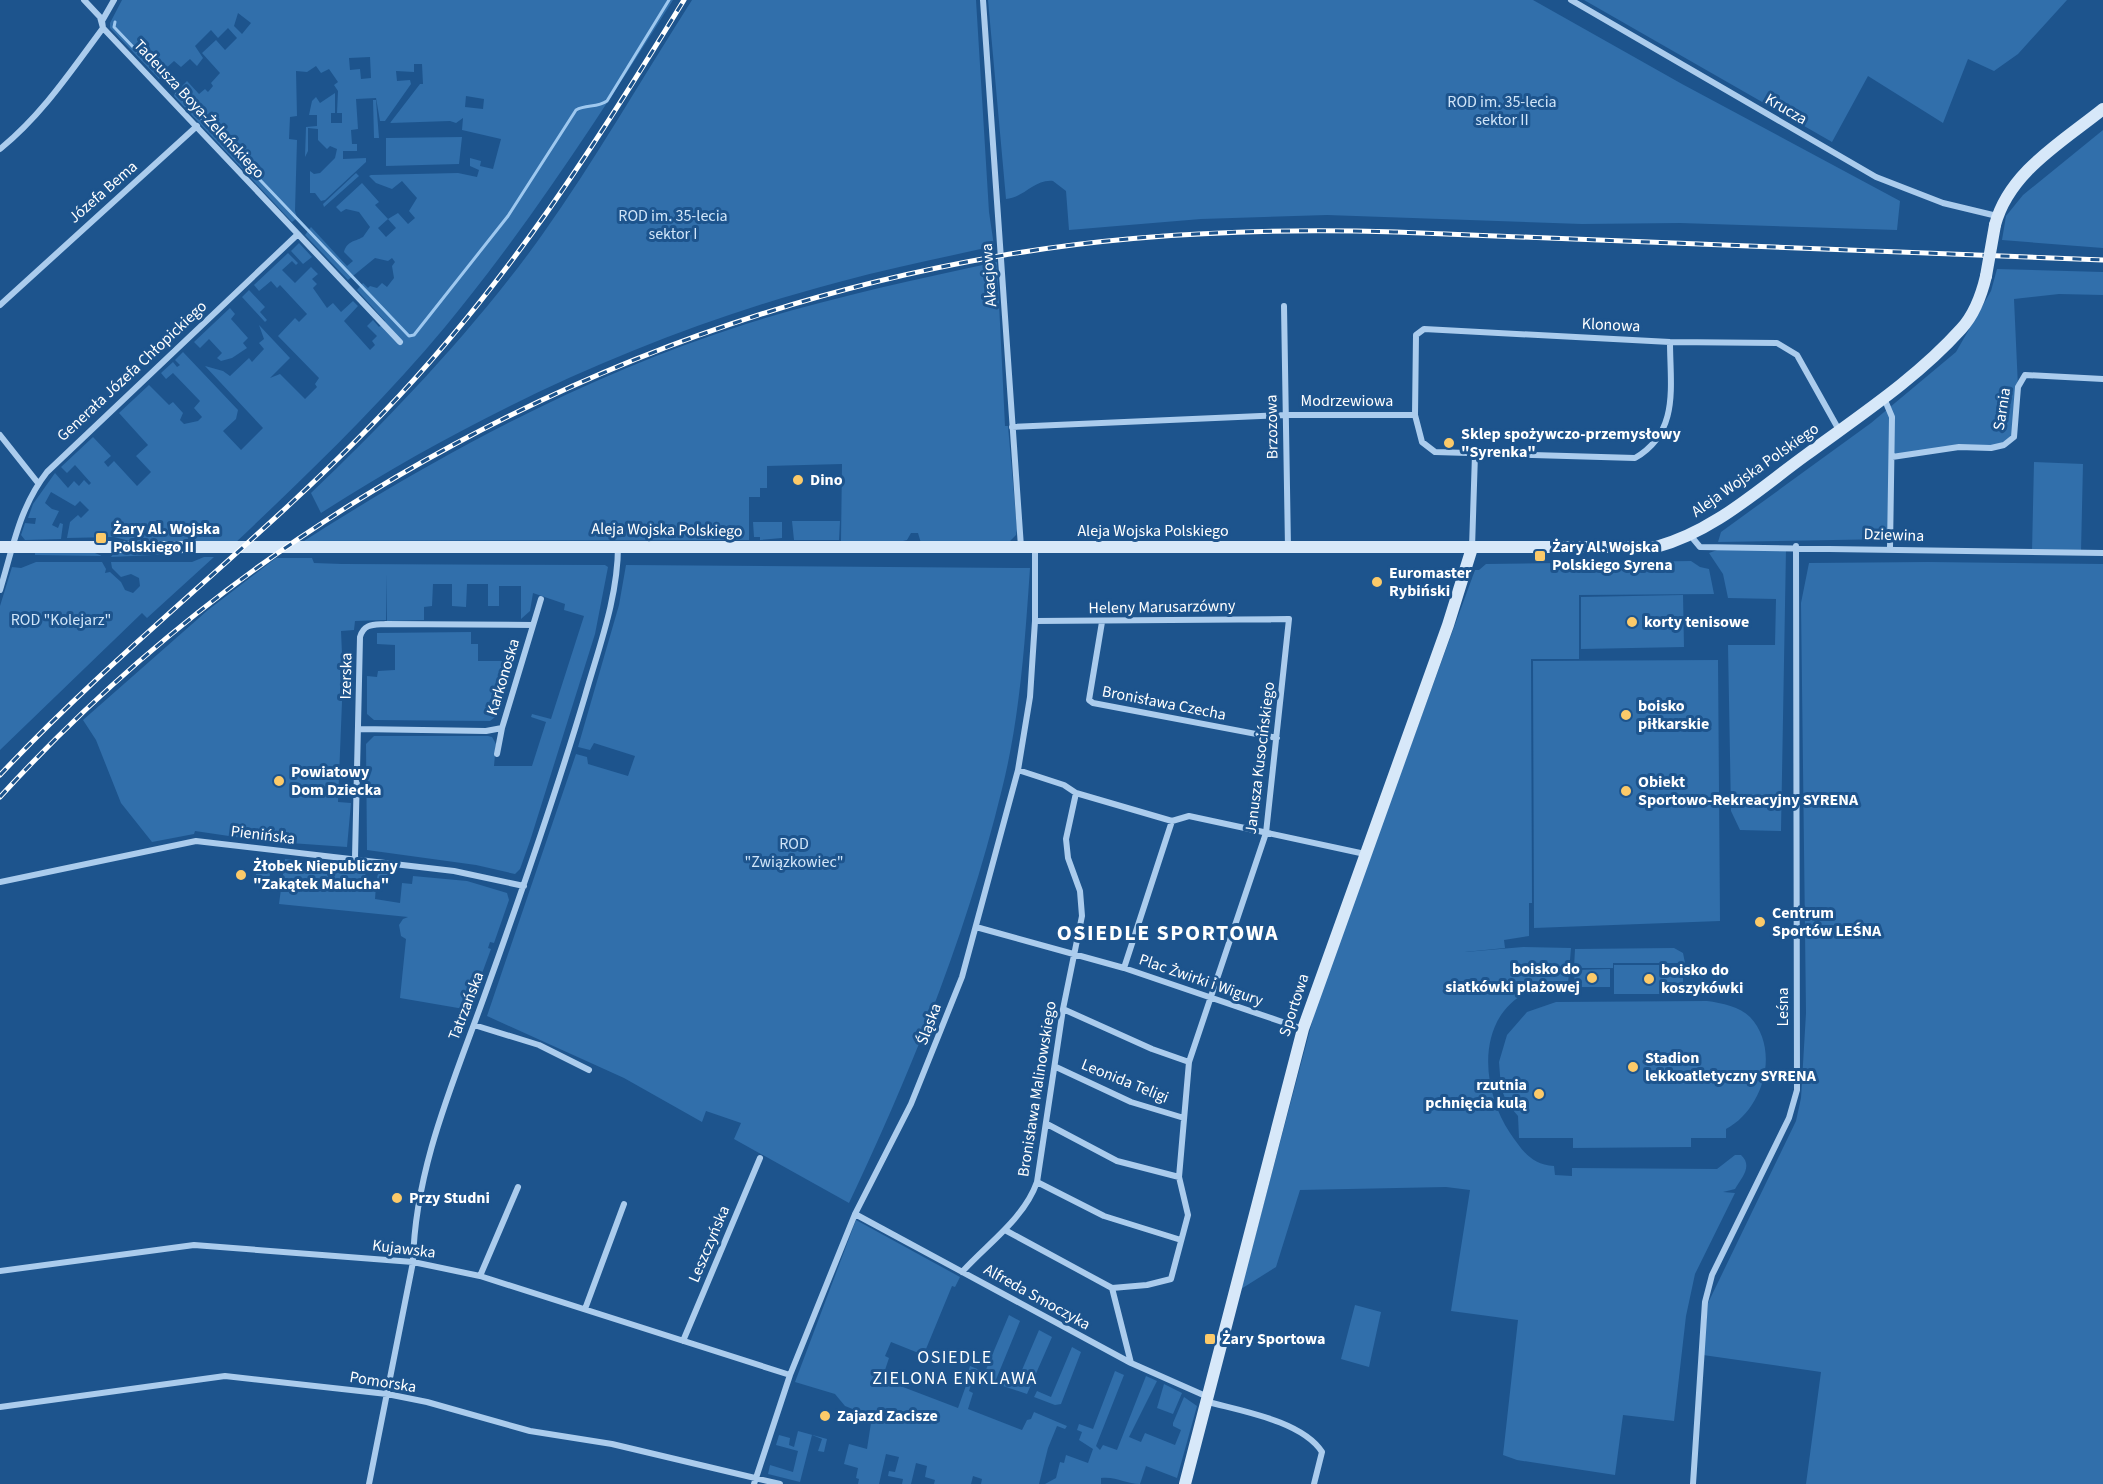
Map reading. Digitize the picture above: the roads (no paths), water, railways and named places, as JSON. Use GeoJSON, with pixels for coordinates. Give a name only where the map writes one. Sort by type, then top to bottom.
{"type":"FeatureCollection","features":[{"type":"Feature","properties":{"kind":"street","name":"Tadeusza Boya-Żeleńskiego"},"geometry":{"type":"LineString","coordinates":[[84,0],[103,24],[197,126],[400,342]]}},
{"type":"Feature","properties":{"kind":"street"},"geometry":{"type":"LineString","coordinates":[[0,148],[25,129],[60,88],[103,24],[114,0]]}},
{"type":"Feature","properties":{"kind":"street","name":"Akacjowa"},"geometry":{"type":"LineString","coordinates":[[983,0],[1021,548]]}},
{"type":"Feature","properties":{"kind":"street","name":"Krucza"},"geometry":{"type":"LineString","coordinates":[[1571,0],[1876,177],[1996,221]]}},
{"type":"Feature","properties":{"kind":"street","name":"Aleja Wojska Polskiego"},"geometry":{"type":"LineString","coordinates":[[5,547],[618,545],[757,548],[1656,547],[1690,535],[1712,523],[1884,398],[1963,328],[1983,288],[1996,221],[2006,197],[2018,181],[2103,110]]}},
{"type":"Feature","properties":{"kind":"street","name":"Józefa Bema"},"geometry":{"type":"LineString","coordinates":[[0,305],[197,126]]}},
{"type":"Feature","properties":{"kind":"street","name":"Generała Józefa Chłopickiego"},"geometry":{"type":"LineString","coordinates":[[0,590],[5,547],[38,483],[54,464],[298,234]]}},
{"type":"Feature","properties":{"kind":"street","name":"Brzozowa"},"geometry":{"type":"LineString","coordinates":[[1284,306],[1288,548]]}},
{"type":"Feature","properties":{"kind":"street","name":"Klonowa"},"geometry":{"type":"LineString","coordinates":[[1415,415],[1416,335],[1424,328],[1670,342],[1777,343],[1797,356],[1839,430]]}},
{"type":"Feature","properties":{"kind":"street","name":"Modrzewiowa"},"geometry":{"type":"LineString","coordinates":[[1012,427],[1285,415],[1415,415],[1422,442],[1435,452],[1635,458],[1650,449],[1669,417],[1670,342]]}},
{"type":"Feature","properties":{"kind":"street","name":"Sarnia"},"geometry":{"type":"LineString","coordinates":[[1892,457],[1959,447],[2004,445],[2014,437],[2018,387],[2025,375],[2103,379]]}},
{"type":"Feature","properties":{"kind":"street"},"geometry":{"type":"LineString","coordinates":[[1884,398],[1891,411],[1890,548]]}},
{"type":"Feature","properties":{"kind":"street"},"geometry":{"type":"LineString","coordinates":[[0,435],[38,483]]}},
{"type":"Feature","properties":{"kind":"street"},"geometry":{"type":"LineString","coordinates":[[1472,548],[1475,454]]}},
{"type":"Feature","properties":{"kind":"street","name":"Dziewina"},"geometry":{"type":"LineString","coordinates":[[1690,535],[1700,547],[1796,546],[2103,553]]}},
{"type":"Feature","properties":{"kind":"street","name":"Tatrzańska"},"geometry":{"type":"LineString","coordinates":[[369,1484],[412,1262],[413,1235],[437,1123],[524,886],[609,614],[617,572],[618,545]]}},
{"type":"Feature","properties":{"kind":"street","name":"Leśna"},"geometry":{"type":"LineString","coordinates":[[1693,1484],[1705,1302],[1710,1284],[1790,1118],[1797,1090],[1796,546]]}},
{"type":"Feature","properties":{"kind":"street","name":"Śląska"},"geometry":{"type":"LineString","coordinates":[[755,1481],[790,1375],[855,1214],[911,1104],[962,977],[1018,770],[1030,697],[1035,621],[1035,548]]}},
{"type":"Feature","properties":{"kind":"street","name":"Sportowa"},"geometry":{"type":"LineString","coordinates":[[1185,1484],[1209,1400],[1303,1029],[1448,625],[1472,548]]}},
{"type":"Feature","properties":{"kind":"street","name":"Karkonoska"},"geometry":{"type":"LineString","coordinates":[[359,729],[486,731],[502,728],[542,599]]}},
{"type":"Feature","properties":{"kind":"street","name":"Heleny Marusarzówny"},"geometry":{"type":"LineString","coordinates":[[1035,621],[1289,619]]}},
{"type":"Feature","properties":{"kind":"street","name":"Janusza Kusocińskiego"},"geometry":{"type":"LineString","coordinates":[[1112,1288],[1148,1285],[1171,1279],[1188,1215],[1179,1177],[1189,1062],[1266,833],[1289,619]]}},
{"type":"Feature","properties":{"kind":"street","name":"Bronisława Czecha"},"geometry":{"type":"LineString","coordinates":[[1102,622],[1089,699],[1093,703],[1277,738]]}},
{"type":"Feature","properties":{"kind":"street","name":"Izerska"},"geometry":{"type":"LineString","coordinates":[[355,858],[360,637],[367,627],[386,624],[533,625]]}},
{"type":"Feature","properties":{"kind":"street"},"geometry":{"type":"LineString","coordinates":[[497,754],[502,728]]}},
{"type":"Feature","properties":{"kind":"street"},"geometry":{"type":"LineString","coordinates":[[1018,770],[1064,784],[1076,794],[1172,821],[1189,816],[1365,854]]}},
{"type":"Feature","properties":{"kind":"street","name":"Bronisława Malinowskiego"},"geometry":{"type":"LineString","coordinates":[[962,1272],[1005,1230],[1033,1194],[1037,1182],[1082,902],[1068,858],[1066,839],[1076,794]]}},
{"type":"Feature","properties":{"kind":"street","name":"Plac Żwirki i Wigury"},"geometry":{"type":"LineString","coordinates":[[1124,968],[1172,821]]}},
{"type":"Feature","properties":{"kind":"street","name":"Pienińska"},"geometry":{"type":"LineString","coordinates":[[0,882],[196,841],[355,858],[472,874],[524,886]]}},
{"type":"Feature","properties":{"kind":"street","name":"Plac Żwirki i Wigury"},"geometry":{"type":"LineString","coordinates":[[976,927],[1124,968],[1303,1029]]}},
{"type":"Feature","properties":{"kind":"street"},"geometry":{"type":"LineString","coordinates":[[1063,1009],[1152,1049],[1189,1062]]}},
{"type":"Feature","properties":{"kind":"street"},"geometry":{"type":"LineString","coordinates":[[474,1025],[539,1045],[589,1070]]}},
{"type":"Feature","properties":{"kind":"street","name":"Leonida Teligi"},"geometry":{"type":"LineString","coordinates":[[1056,1067],[1131,1102],[1184,1118]]}},
{"type":"Feature","properties":{"kind":"street"},"geometry":{"type":"LineString","coordinates":[[1047,1124],[1117,1161],[1179,1177]]}},
{"type":"Feature","properties":{"kind":"street","name":"Leszczyńska"},"geometry":{"type":"LineString","coordinates":[[683,1341],[760,1158]]}},
{"type":"Feature","properties":{"kind":"street"},"geometry":{"type":"LineString","coordinates":[[1037,1182],[1104,1216],[1181,1240]]}},
{"type":"Feature","properties":{"kind":"street"},"geometry":{"type":"LineString","coordinates":[[480,1276],[518,1187]]}},
{"type":"Feature","properties":{"kind":"street"},"geometry":{"type":"LineString","coordinates":[[585,1309],[624,1204]]}},
{"type":"Feature","properties":{"kind":"street","name":"Alfreda Smoczyka"},"geometry":{"type":"LineString","coordinates":[[855,1214],[1131,1363],[1209,1400],[1275,1420],[1310,1440],[1322,1452],[1314,1484]]}},
{"type":"Feature","properties":{"kind":"street"},"geometry":{"type":"LineString","coordinates":[[1005,1230],[1112,1288],[1131,1363]]}},
{"type":"Feature","properties":{"kind":"street","name":"Kujawska"},"geometry":{"type":"LineString","coordinates":[[0,1271],[194,1245],[412,1262],[480,1276],[790,1375]]}},
{"type":"Feature","properties":{"kind":"street","name":"Pomorska"},"geometry":{"type":"LineString","coordinates":[[0,1407],[225,1376],[387,1394],[427,1402],[530,1431],[612,1444],[755,1481],[780,1484]]}},
{"type":"Feature","properties":{"kind":"waterway"},"geometry":{"type":"LineString","coordinates":[[115,22],[114,27],[409,336],[414,335],[508,216],[576,110],[607,101],[669,0]]}},
{"type":"Feature","properties":{"kind":"railway"},"geometry":{"type":"LineString","coordinates":[[0,775],[93,682],[337,460],[427,365],[469,316],[545,215],[616,110],[684,0]]}},
{"type":"Feature","properties":{"kind":"railway"},"geometry":{"type":"LineString","coordinates":[[0,797],[102,694],[213,601],[331,518],[455,444],[585,381],[719,328],[858,286],[1048,248],[1147,237],[1246,232],[1396,232],[2103,260]]}},
{"type":"Feature","properties":{"kind":"place","name":"Sklep spożywczo-przemysłowy \"Syrenka\""},"geometry":{"type":"Point","coordinates":[1449,443]}},
{"type":"Feature","properties":{"kind":"place","name":"Dino"},"geometry":{"type":"Point","coordinates":[798,480]}},
{"type":"Feature","properties":{"kind":"place","name":"Żary Al. Wojska Polskiego II"},"geometry":{"type":"Point","coordinates":[101,538]}},
{"type":"Feature","properties":{"kind":"place","name":"Żary Al. Wojska Polskiego Syrena"},"geometry":{"type":"Point","coordinates":[1540,556]}},
{"type":"Feature","properties":{"kind":"place","name":"Euromaster Rybiński"},"geometry":{"type":"Point","coordinates":[1377,582]}},
{"type":"Feature","properties":{"kind":"place","name":"korty tenisowe"},"geometry":{"type":"Point","coordinates":[1632,622]}},
{"type":"Feature","properties":{"kind":"place","name":"boisko piłkarskie"},"geometry":{"type":"Point","coordinates":[1626,715]}},
{"type":"Feature","properties":{"kind":"place","name":"Powiatowy Dom Dziecka"},"geometry":{"type":"Point","coordinates":[279,781]}},
{"type":"Feature","properties":{"kind":"place","name":"Obiekt Sportowo-Rekreacyjny SYRENA"},"geometry":{"type":"Point","coordinates":[1626,791]}},
{"type":"Feature","properties":{"kind":"place","name":"Żłobek Niepubliczny \"Zakątek Malucha\""},"geometry":{"type":"Point","coordinates":[241,875]}},
{"type":"Feature","properties":{"kind":"place","name":"Centrum Sportów LEŚNA"},"geometry":{"type":"Point","coordinates":[1760,922]}},
{"type":"Feature","properties":{"kind":"place","name":"boisko do siatkówki plażowej"},"geometry":{"type":"Point","coordinates":[1592,978]}},
{"type":"Feature","properties":{"kind":"place","name":"boisko do koszykówki"},"geometry":{"type":"Point","coordinates":[1649,979]}},
{"type":"Feature","properties":{"kind":"place","name":"Stadion lekkoatletyczny SYRENA"},"geometry":{"type":"Point","coordinates":[1633,1067]}},
{"type":"Feature","properties":{"kind":"place","name":"rzutnia pchnięcia kulą"},"geometry":{"type":"Point","coordinates":[1539,1094]}},
{"type":"Feature","properties":{"kind":"place","name":"Przy Studni"},"geometry":{"type":"Point","coordinates":[397,1198]}},
{"type":"Feature","properties":{"kind":"place","name":"Żary Sportowa"},"geometry":{"type":"Point","coordinates":[1210,1339]}},
{"type":"Feature","properties":{"kind":"place","name":"Zajazd Zacisze"},"geometry":{"type":"Point","coordinates":[825,1416]}},
{"type":"Feature","properties":{"kind":"district","name":"OSIEDLE SPORTOWA"},"geometry":{"type":"Point","coordinates":[1168,933]}},
{"type":"Feature","properties":{"kind":"district","name":"OSIEDLE ZIELONA ENKLAWA"},"geometry":{"type":"Point","coordinates":[955,1367]}},
{"type":"Feature","properties":{"kind":"park label","name":"ROD im. 35-lecia sektor II"},"geometry":{"type":"Point","coordinates":[1502,111]}},
{"type":"Feature","properties":{"kind":"park label","name":"ROD im. 35-lecia sektor I"},"geometry":{"type":"Point","coordinates":[673,225]}},
{"type":"Feature","properties":{"kind":"park label","name":"ROD \"Kolejarz\""},"geometry":{"type":"Point","coordinates":[61,620]}},
{"type":"Feature","properties":{"kind":"park label","name":"ROD \"Związkowiec\""},"geometry":{"type":"Point","coordinates":[794,853]}}]}
